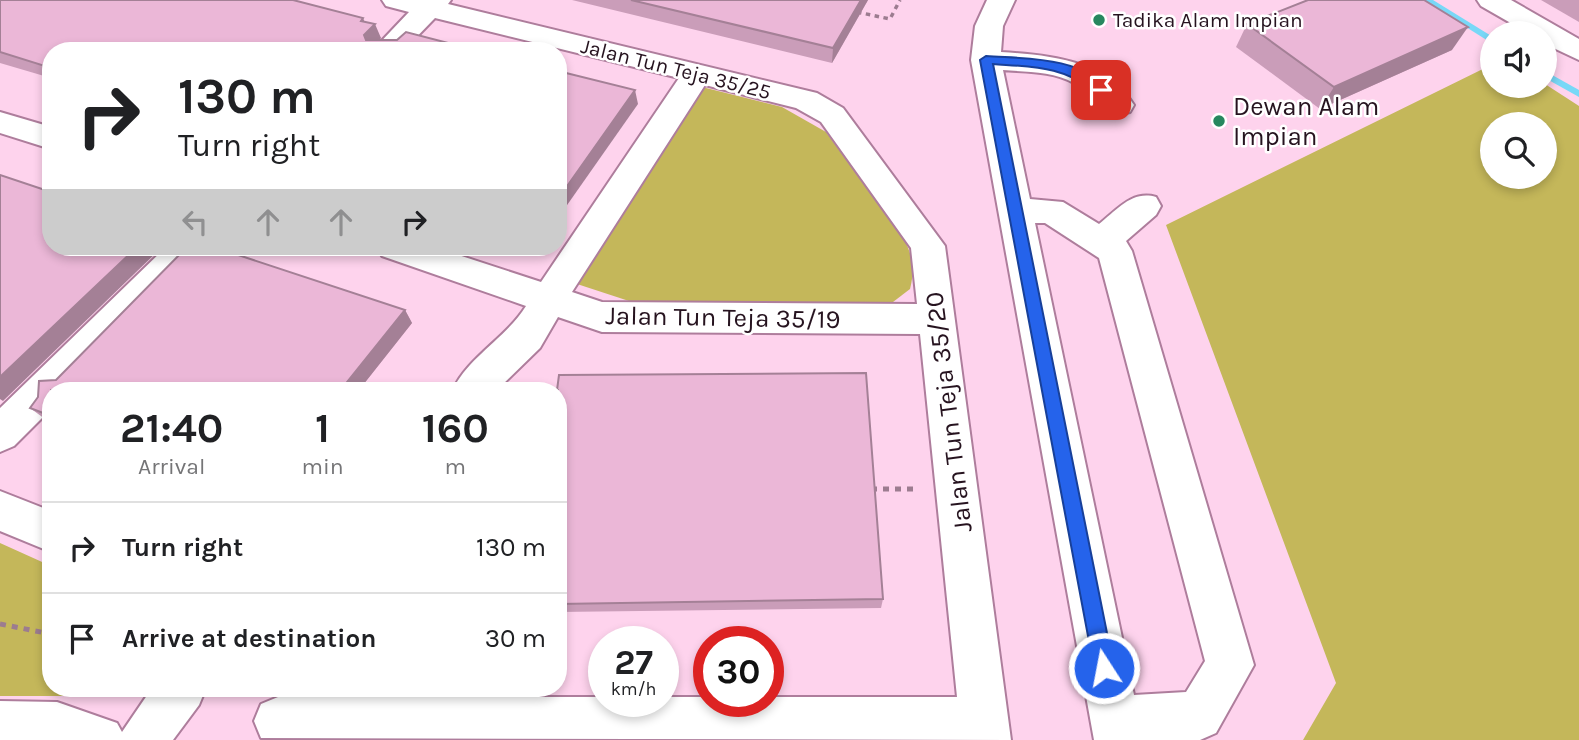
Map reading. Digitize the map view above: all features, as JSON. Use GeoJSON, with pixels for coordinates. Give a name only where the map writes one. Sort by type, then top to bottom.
{"type":"FeatureCollection","features":[{"type":"Feature","properties":{"kind":"street","name":"Jalan Tun Teja 35/25"},"geometry":{"type":"LineString","coordinates":[[396,0],[433,4],[806,100],[832,114]]}},
{"type":"Feature","properties":{"kind":"street"},"geometry":{"type":"LineString","coordinates":[[1000,0],[989,26],[986,60],[1014,211],[1117,731],[1199,716],[1230,665],[1115,251],[1051,211],[1014,211]]}},
{"type":"Feature","properties":{"kind":"street"},"geometry":{"type":"LineString","coordinates":[[1491,0],[1579,51]]}},
{"type":"Feature","properties":{"kind":"street"},"geometry":{"type":"LineString","coordinates":[[395,42],[433,4]]}},
{"type":"Feature","properties":{"kind":"street"},"geometry":{"type":"LineString","coordinates":[[986,60],[1049,64],[1084,76],[1119,104]]}},
{"type":"Feature","properties":{"kind":"street"},"geometry":{"type":"LineString","coordinates":[[480,382],[527,337],[697,74]]}},
{"type":"Feature","properties":{"kind":"street","name":"Jalan Tun Teja 35/20"},"geometry":{"type":"LineString","coordinates":[[832,114],[928,246],[985,731]]}},
{"type":"Feature","properties":{"kind":"street"},"geometry":{"type":"LineString","coordinates":[[0,122],[42,135]]}},
{"type":"Feature","properties":{"kind":"street"},"geometry":{"type":"LineString","coordinates":[[1101,242],[1144,206]]}},
{"type":"Feature","properties":{"kind":"street"},"geometry":{"type":"LineString","coordinates":[[52,382],[179,256]]}},
{"type":"Feature","properties":{"kind":"street","name":"Jalan Tun Teja 35/19"},"geometry":{"type":"LineString","coordinates":[[421,256],[602,317],[704,320],[937,319]]}},
{"type":"Feature","properties":{"kind":"street"},"geometry":{"type":"LineString","coordinates":[[0,434],[42,392]]}},
{"type":"Feature","properties":{"kind":"street"},"geometry":{"type":"LineString","coordinates":[[0,511],[42,528]]}},
{"type":"Feature","properties":{"kind":"street"},"geometry":{"type":"LineString","coordinates":[[143,740],[176,697]]}},
{"type":"Feature","properties":{"kind":"street"},"geometry":{"type":"LineString","coordinates":[[278,721],[985,731]]}},
{"type":"Feature","properties":{"kind":"street"},"geometry":{"type":"LineString","coordinates":[[0,725],[57,726],[100,740]]}},
{"type":"Feature","properties":{"kind":"path"},"geometry":{"type":"LineString","coordinates":[[854,11],[890,19],[900,0]]}},
{"type":"Feature","properties":{"kind":"path"},"geometry":{"type":"LineString","coordinates":[[866,489],[922,489]]}},
{"type":"Feature","properties":{"kind":"path"},"geometry":{"type":"LineString","coordinates":[[0,624],[42,632]]}},
{"type":"Feature","properties":{"kind":"shaded area"},"geometry":{"type":"Polygon","coordinates":[[[1480,70],[1480,98],[1557,98],[1557,92],[1579,106],[1579,740],[1303,740],[1336,683],[1166,225],[1480,70]]]}},
{"type":"Feature","properties":{"kind":"shaded area"},"geometry":{"type":"Polygon","coordinates":[[[702,87],[782,107],[826,132],[904,239],[912,263],[910,289],[893,302],[872,306],[632,302],[574,283],[702,87]]]}},
{"type":"Feature","properties":{"kind":"shaded area"},"geometry":{"type":"Polygon","coordinates":[[[0,543],[42,562],[42,696],[0,696],[0,543]]]}},
{"type":"Feature","properties":{"kind":"building"},"geometry":{"type":"Polygon","coordinates":[[[0,0],[293,0],[363,18],[361,21],[375,24],[364,35],[366,40],[397,40],[406,32],[444,42],[42,42],[42,65],[0,52],[0,0]]]}},
{"type":"Feature","properties":{"kind":"building"},"geometry":{"type":"Polygon","coordinates":[[[631,0],[861,0],[833,48],[631,0]]]}},
{"type":"Feature","properties":{"kind":"building"},"geometry":{"type":"Polygon","coordinates":[[[1308,0],[1424,0],[1468,27],[1334,87],[1247,24],[1308,0]]]}},
{"type":"Feature","properties":{"kind":"building"},"geometry":{"type":"Polygon","coordinates":[[[567,73],[635,90],[567,186],[567,73]]]}},
{"type":"Feature","properties":{"kind":"building"},"geometry":{"type":"Polygon","coordinates":[[[0,175],[42,189],[42,256],[128,256],[0,377],[0,175]]]}},
{"type":"Feature","properties":{"kind":"building"},"geometry":{"type":"Polygon","coordinates":[[[178,256],[241,256],[405,310],[347,382],[42,382],[42,413],[30,408],[38,397],[39,381],[56,380],[178,256]]]}},
{"type":"Feature","properties":{"kind":"building"},"geometry":{"type":"Polygon","coordinates":[[[866,373],[883,599],[567,604],[567,382],[558,382],[559,375],[866,373]]]}},
{"type":"Feature","properties":{"kind":"waterway"},"geometry":{"type":"LineString","coordinates":[[1427,0],[1480,33]]}},
{"type":"Feature","properties":{"kind":"waterway"},"geometry":{"type":"LineString","coordinates":[[1557,81],[1579,94]]}},
{"type":"Feature","properties":{"kind":"place","name":"Tadika Alam Impian"},"geometry":{"type":"Point","coordinates":[1099,20]}},
{"type":"Feature","properties":{"kind":"place","name":"Dewan Alam Impian"},"geometry":{"type":"Point","coordinates":[1219,121]}},
{"type":"Feature","properties":{"kind":"route"},"geometry":{"type":"LineString","coordinates":[[1101,90],[1084,76],[1049,64],[986,60],[1104,668]]}}]}
